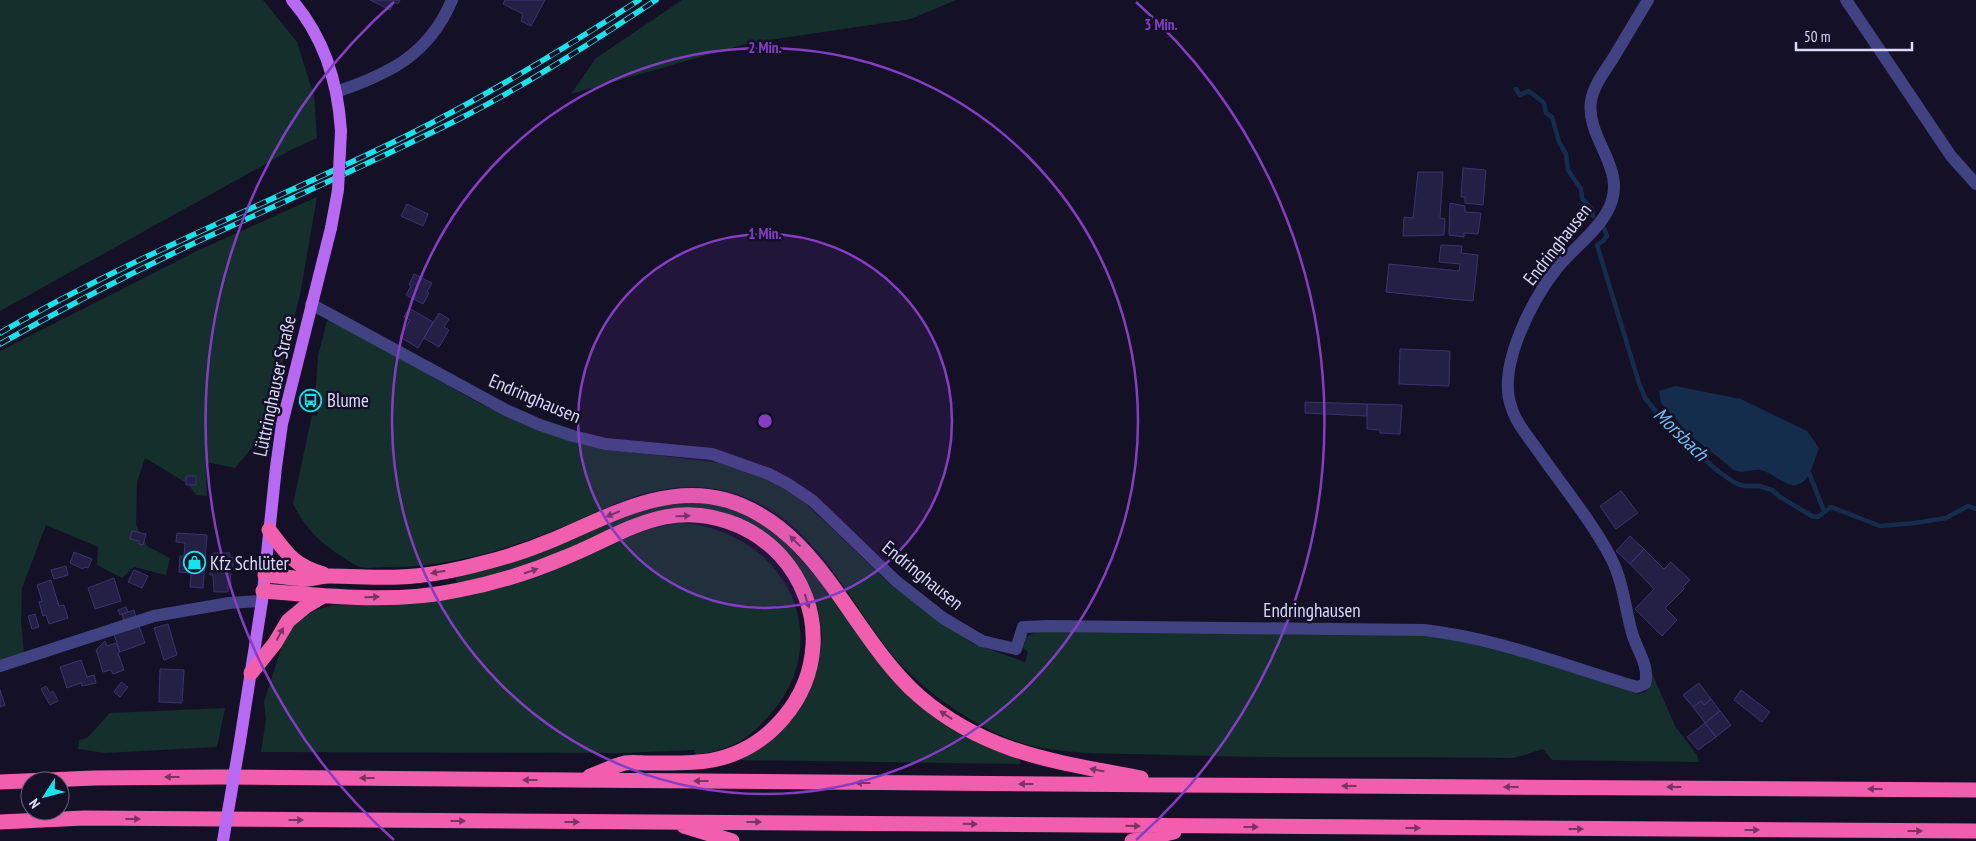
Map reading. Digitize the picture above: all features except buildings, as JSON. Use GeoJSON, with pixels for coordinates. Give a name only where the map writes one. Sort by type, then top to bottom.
{"type":"FeatureCollection","features":[{"type":"Feature","properties":{"kind":"highway"},"geometry":{"type":"LineString","coordinates":[[265,575],[307,579],[329,576],[400,577],[464,567],[523,551],[651,500],[684,495],[718,498],[756,511],[794,540],[822,572],[864,633],[890,666],[920,696],[960,724],[1007,748],[1044,760],[1180,785]]}},
{"type":"Feature","properties":{"kind":"highway"},"geometry":{"type":"LineString","coordinates":[[263,596],[400,597],[442,594],[522,574],[582,551],[639,525],[673,516],[700,516],[727,521],[762,538],[791,568],[804,591],[811,615],[813,643],[810,665],[803,687],[791,709],[766,734],[732,755],[707,761],[626,763],[579,780]]}},
{"type":"Feature","properties":{"kind":"highway"},"geometry":{"type":"LineString","coordinates":[[269,530],[295,562],[307,570],[329,576]]}},
{"type":"Feature","properties":{"kind":"highway"},"geometry":{"type":"LineString","coordinates":[[252,673],[275,643],[288,621],[306,606],[323,596]]}},
{"type":"Feature","properties":{"kind":"highway"},"geometry":{"type":"LineString","coordinates":[[0,782],[94,778],[210,777],[1976,790]]}},
{"type":"Feature","properties":{"kind":"highway"},"geometry":{"type":"LineString","coordinates":[[0,822],[84,818],[1976,832]]}},
{"type":"Feature","properties":{"kind":"highway"},"geometry":{"type":"LineString","coordinates":[[670,822],[732,841]]}},
{"type":"Feature","properties":{"kind":"highway"},"geometry":{"type":"LineString","coordinates":[[1132,841],[1202,826]]}},
{"type":"Feature","properties":{"kind":"main road","name":"Lüttringhauser Straße"},"geometry":{"type":"LineString","coordinates":[[223,841],[252,673],[263,596],[282,424],[331,228],[338,190],[341,132],[336,92],[319,40],[305,16],[292,0]]}},
{"type":"Feature","properties":{"kind":"street"},"geometry":{"type":"LineString","coordinates":[[336,92],[388,72],[411,55],[433,32],[452,0]]}},
{"type":"Feature","properties":{"kind":"street","name":"Endringhausen"},"geometry":{"type":"LineString","coordinates":[[311,304],[506,410],[540,425],[606,444],[712,454],[746,464],[769,474],[813,501],[896,582],[917,599],[960,629],[982,641],[1016,649],[1023,627],[1049,626],[1408,629],[1446,633],[1488,642],[1637,687],[1645,684],[1646,676],[1643,662],[1632,635],[1621,587],[1612,560],[1594,530],[1523,429],[1510,406],[1507,375],[1512,355],[1536,299],[1557,268],[1607,212],[1612,199],[1614,182],[1611,167],[1590,114],[1591,99],[1598,83],[1648,0]]}},
{"type":"Feature","properties":{"kind":"street"},"geometry":{"type":"LineString","coordinates":[[1846,0],[1951,156],[1976,184]]}},
{"type":"Feature","properties":{"kind":"street"},"geometry":{"type":"LineString","coordinates":[[0,666],[154,616],[263,596]]}},
{"type":"Feature","properties":{"kind":"green space"},"geometry":{"type":"Polygon","coordinates":[[[0,0],[263,0],[297,42],[314,96],[317,138],[291,150],[0,311],[0,0]]]}},
{"type":"Feature","properties":{"kind":"green space"},"geometry":{"type":"Polygon","coordinates":[[[682,0],[956,0],[911,19],[749,43],[571,94],[596,58],[682,0]]]}},
{"type":"Feature","properties":{"kind":"green space"},"geometry":{"type":"Polygon","coordinates":[[[317,197],[300,295],[268,419],[266,424],[261,423],[256,443],[235,468],[206,462],[207,496],[196,495],[188,484],[145,458],[137,482],[136,525],[147,546],[170,558],[166,575],[134,567],[122,578],[97,565],[98,547],[46,525],[22,588],[21,622],[24,653],[0,661],[0,351],[199,250],[317,197]]]}},
{"type":"Feature","properties":{"kind":"green space"},"geometry":{"type":"Polygon","coordinates":[[[329,320],[481,404],[539,430],[606,449],[721,463],[765,478],[804,502],[891,585],[925,611],[972,643],[1025,662],[1028,652],[1023,648],[1026,637],[1052,629],[1445,636],[1564,667],[1638,694],[1650,688],[1651,671],[1675,726],[1697,755],[1699,762],[1552,760],[1543,749],[1514,758],[1301,757],[1103,754],[1033,746],[1015,741],[976,723],[939,699],[922,685],[894,657],[815,549],[776,513],[752,500],[730,492],[707,488],[683,487],[647,493],[522,542],[455,561],[409,566],[360,567],[321,541],[303,521],[293,504],[312,415],[317,416],[319,402],[315,400],[318,356],[327,321],[329,320]]]}},
{"type":"Feature","properties":{"kind":"green space"},"geometry":{"type":"Polygon","coordinates":[[[695,502],[727,507],[760,522],[780,536],[818,579],[885,670],[1003,753],[1020,760],[1020,764],[736,760],[816,670],[822,637],[819,615],[804,577],[715,511],[580,544],[510,571],[457,584],[455,576],[633,513],[663,505],[695,502]]]}},
{"type":"Feature","properties":{"kind":"green space"},"geometry":{"type":"Polygon","coordinates":[[[675,523],[693,524],[727,534],[743,542],[764,558],[780,577],[792,597],[799,620],[801,643],[797,666],[788,689],[765,720],[739,742],[696,755],[694,750],[621,753],[261,752],[266,719],[264,702],[284,639],[290,629],[312,611],[333,605],[403,603],[626,538],[648,529],[675,523]]]}},
{"type":"Feature","properties":{"kind":"green space"},"geometry":{"type":"Polygon","coordinates":[[[225,708],[217,747],[105,753],[78,749],[79,740],[87,738],[110,713],[225,708]]]}},
{"type":"Feature","properties":{"kind":"water"},"geometry":{"type":"Polygon","coordinates":[[[1675,386],[1741,399],[1807,431],[1819,448],[1807,478],[1798,485],[1792,485],[1761,470],[1742,472],[1734,470],[1690,435],[1661,403],[1659,391],[1675,386]]]}},
{"type":"Feature","properties":{"kind":"waterway","name":"Morsbach"},"geometry":{"type":"LineString","coordinates":[[1516,89],[1520,95],[1529,91],[1544,103],[1546,113],[1552,117],[1559,142],[1566,154],[1568,170],[1581,189],[1582,198],[1592,210],[1593,216]]}},
{"type":"Feature","properties":{"kind":"waterway","name":"Morsbach"},"geometry":{"type":"LineString","coordinates":[[1604,228],[1607,236],[1597,245],[1645,398],[1669,428],[1719,472],[1735,483],[1744,486],[1759,486],[1772,490],[1780,497],[1812,516],[1818,517],[1831,507],[1880,526],[1946,518],[1968,506],[1976,509]]}},
{"type":"Feature","properties":{"kind":"waterway","name":"Morsbach"},"geometry":{"type":"LineString","coordinates":[[1809,473],[1824,511]]}},
{"type":"Feature","properties":{"kind":"railway"},"geometry":{"type":"LineString","coordinates":[[0,333],[100,279],[357,160],[438,120],[525,71],[639,0]]}},
{"type":"Feature","properties":{"kind":"railway"},"geometry":{"type":"LineString","coordinates":[[0,344],[76,302],[153,263],[368,163],[490,103],[586,46],[656,0]]}},
{"type":"Feature","properties":{"kind":"place","name":"Blume"},"geometry":{"type":"Point","coordinates":[311,400]}},
{"type":"Feature","properties":{"kind":"place","name":"Kfz Schlüter"},"geometry":{"type":"Point","coordinates":[194,563]}}]}
